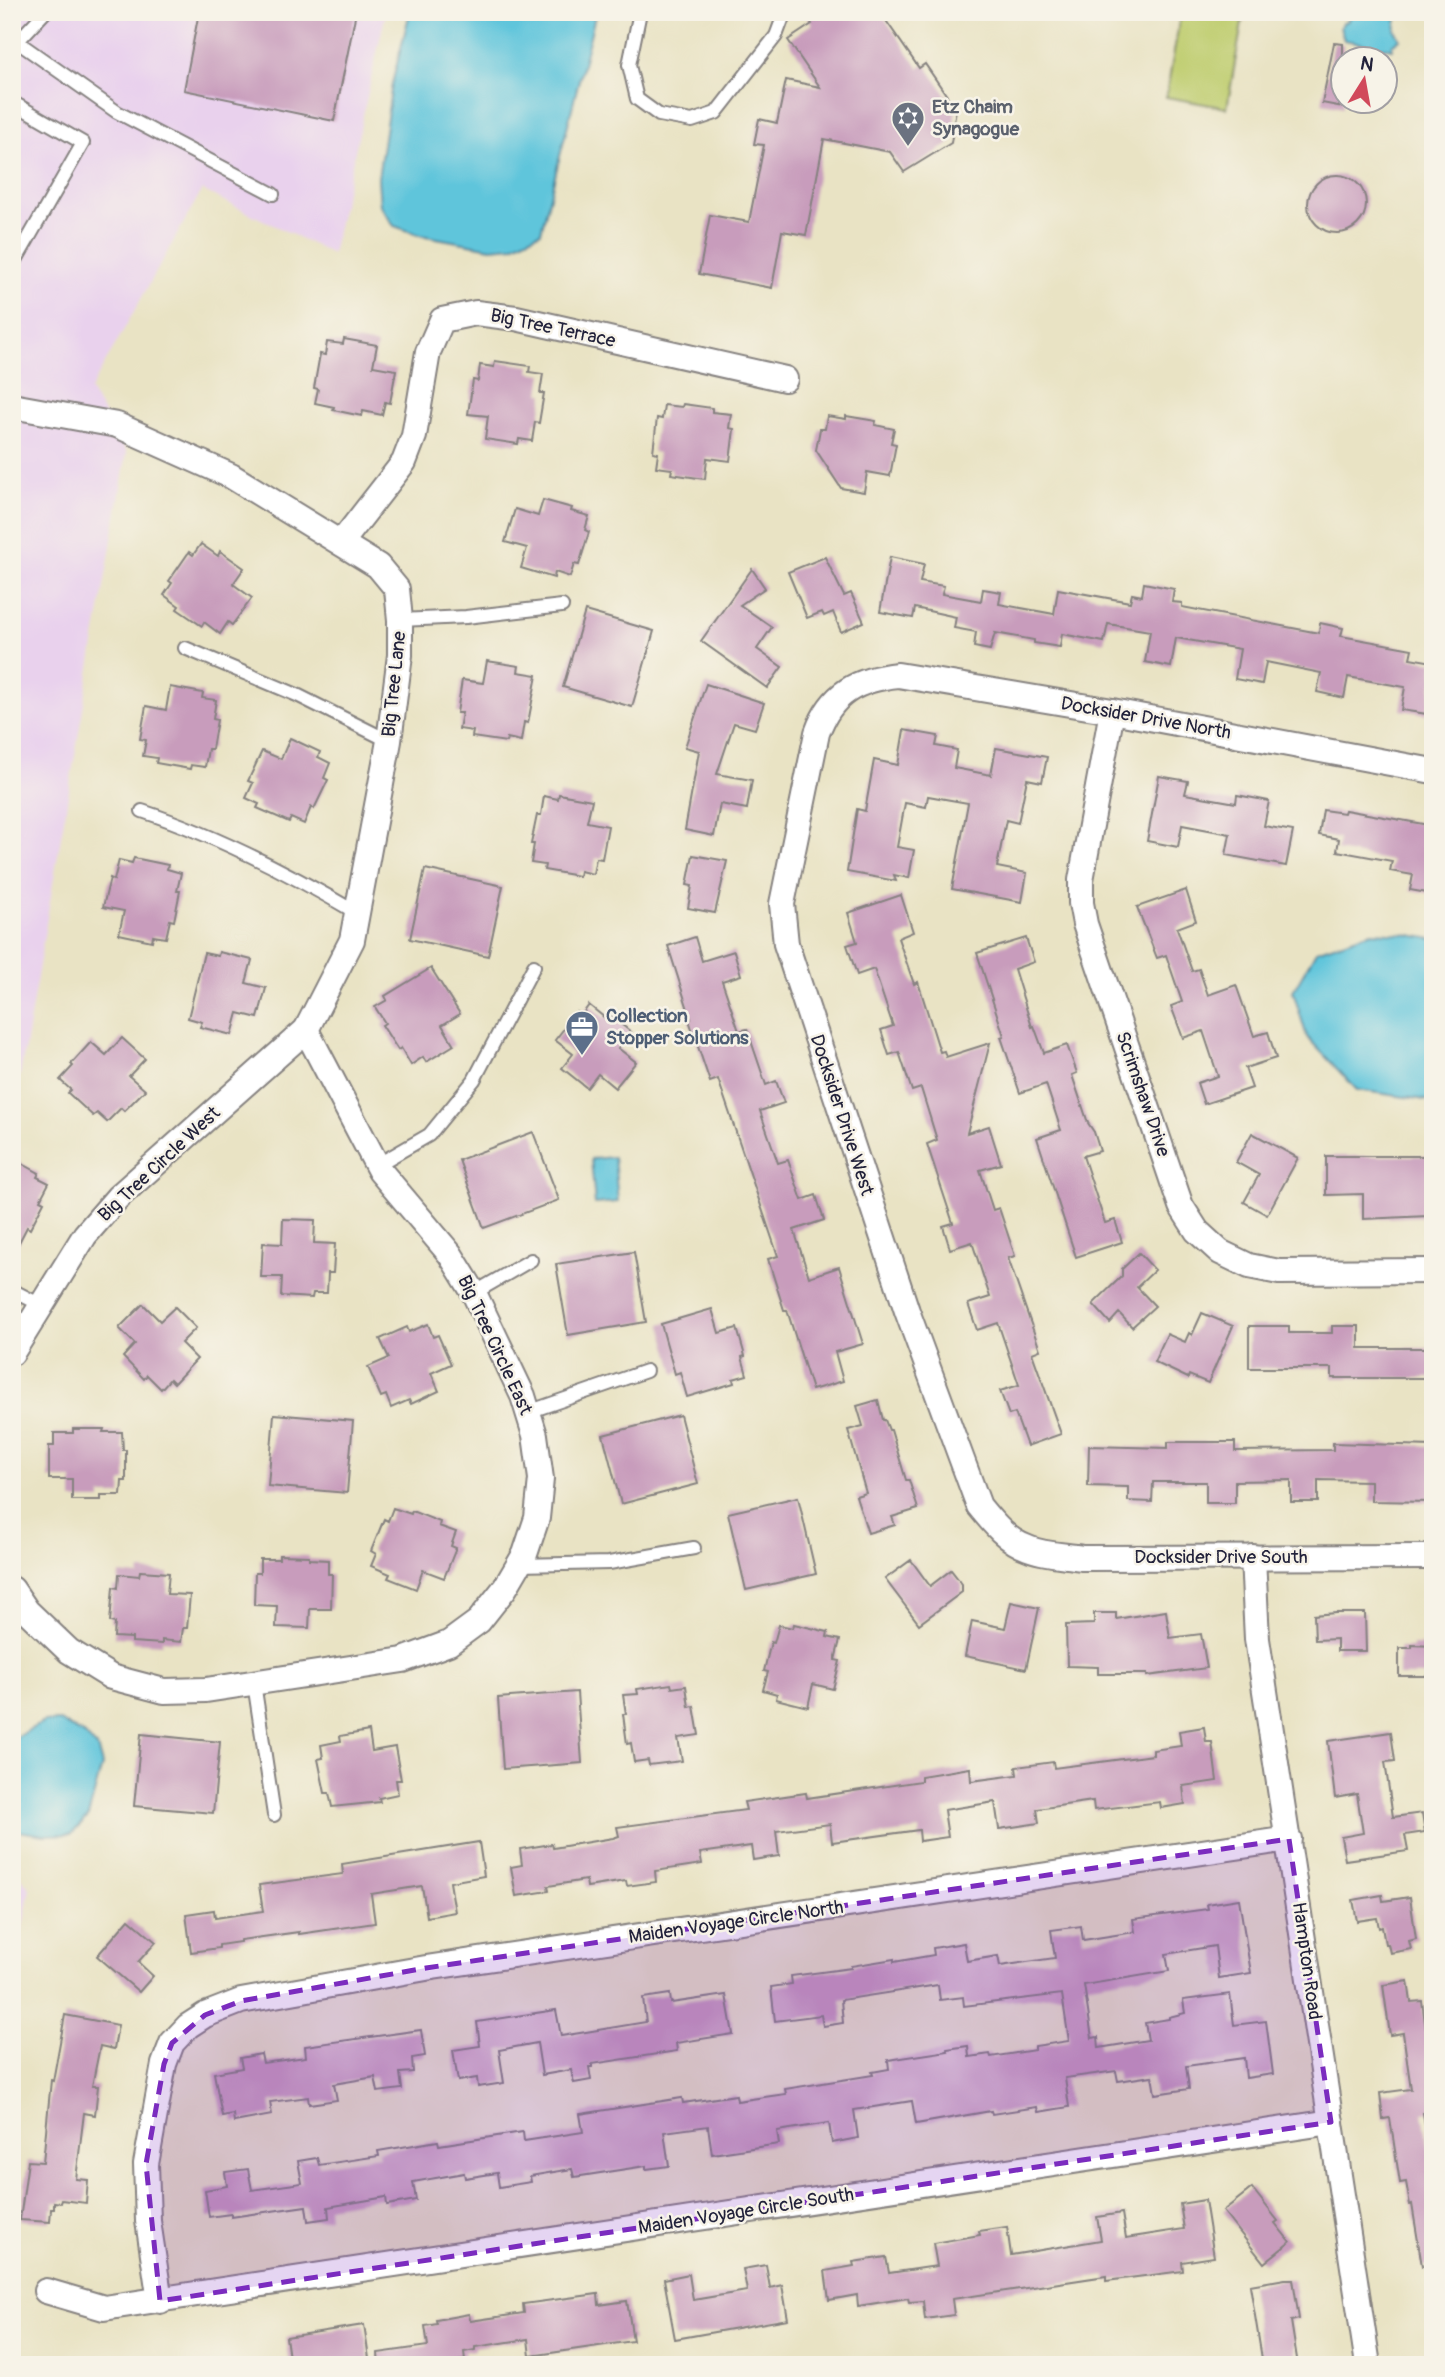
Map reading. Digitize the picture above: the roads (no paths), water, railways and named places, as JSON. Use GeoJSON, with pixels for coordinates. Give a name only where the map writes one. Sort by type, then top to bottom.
{"type":"FeatureCollection","features":[{"type":"Feature","properties":{"kind":"street","name":"Big Tree Terrace"},"geometry":{"type":"LineString","coordinates":[[341,543],[404,463],[414,436],[428,352],[442,320],[476,313],[516,318],[785,379]]}},
{"type":"Feature","properties":{"kind":"street","name":"Big Tree Lane"},"geometry":{"type":"LineString","coordinates":[[12,406],[117,425],[231,476],[378,565],[397,589],[400,655],[389,741],[352,940],[306,1030]]}},
{"type":"Feature","properties":{"kind":"street","name":"Docksider Drive North"},"geometry":{"type":"LineString","coordinates":[[860,682],[874,677],[898,675],[1112,711],[1433,771]]}},
{"type":"Feature","properties":{"kind":"street","name":"Docksider Drive West"},"geometry":{"type":"LineString","coordinates":[[860,682],[837,698],[823,717],[817,733],[782,904],[786,944],[907,1311],[979,1506],[994,1524],[1013,1540]]}},
{"type":"Feature","properties":{"kind":"street","name":"Scrimshaw Drive"},"geometry":{"type":"LineString","coordinates":[[1112,711],[1081,880],[1081,903],[1181,1206],[1197,1231],[1220,1252],[1249,1266],[1279,1272],[1433,1271]]}},
{"type":"Feature","properties":{"kind":"street","name":"Big Tree Circle East"},"geometry":{"type":"LineString","coordinates":[[254,1683],[402,1660],[449,1643],[479,1621],[519,1565],[537,1518],[541,1479],[535,1435],[523,1396],[474,1293],[450,1254],[380,1171],[306,1030]]}},
{"type":"Feature","properties":{"kind":"street","name":"Big Tree Circle West"},"geometry":{"type":"LineString","coordinates":[[12,1353],[85,1235],[118,1197],[306,1030]]}},
{"type":"Feature","properties":{"kind":"street","name":"Docksider Drive South"},"geometry":{"type":"LineString","coordinates":[[1013,1540],[1029,1549],[1082,1558],[1433,1557]]}},
{"type":"Feature","properties":{"kind":"street","name":"Hampton Road"},"geometry":{"type":"LineString","coordinates":[[1252,1557],[1257,1639],[1368,2365]]}},
{"type":"Feature","properties":{"kind":"street"},"geometry":{"type":"LineString","coordinates":[[12,1589],[27,1611],[69,1651],[111,1677],[164,1691],[206,1690],[254,1683]]}},
{"type":"Feature","properties":{"kind":"street","name":"Maiden Voyage Circle North"},"geometry":{"type":"LineString","coordinates":[[160,2301],[148,2221],[146,2164],[164,2064],[172,2043],[188,2026],[205,2015],[241,2001],[426,1968],[1289,1839]]}},
{"type":"Feature","properties":{"kind":"street","name":"Maiden Voyage Circle South"},"geometry":{"type":"LineString","coordinates":[[46,2291],[104,2308],[160,2301],[1331,2122]]}},
{"type":"Feature","properties":{"kind":"lane"},"geometry":{"type":"LineString","coordinates":[[45,12],[15,40],[117,112],[273,194]]}},
{"type":"Feature","properties":{"kind":"lane"},"geometry":{"type":"LineString","coordinates":[[640,12],[629,65],[637,99],[659,115],[692,121],[716,113],[776,36],[785,12]]}},
{"type":"Feature","properties":{"kind":"lane"},"geometry":{"type":"LineString","coordinates":[[12,102],[83,143],[12,267]]}},
{"type":"Feature","properties":{"kind":"lane"},"geometry":{"type":"LineString","coordinates":[[400,620],[467,617],[562,606]]}},
{"type":"Feature","properties":{"kind":"lane"},"geometry":{"type":"LineString","coordinates":[[185,648],[298,695],[389,741]]}},
{"type":"Feature","properties":{"kind":"lane"},"geometry":{"type":"LineString","coordinates":[[142,811],[231,846],[357,913]]}},
{"type":"Feature","properties":{"kind":"lane"},"geometry":{"type":"LineString","coordinates":[[377,1164],[429,1135],[474,1080],[534,966]]}},
{"type":"Feature","properties":{"kind":"lane"},"geometry":{"type":"LineString","coordinates":[[474,1293],[531,1259]]}},
{"type":"Feature","properties":{"kind":"lane"},"geometry":{"type":"LineString","coordinates":[[12,1290],[41,1305]]}},
{"type":"Feature","properties":{"kind":"lane"},"geometry":{"type":"LineString","coordinates":[[528,1412],[646,1371]]}},
{"type":"Feature","properties":{"kind":"lane"},"geometry":{"type":"LineString","coordinates":[[519,1565],[609,1563],[694,1548]]}},
{"type":"Feature","properties":{"kind":"lane"},"geometry":{"type":"LineString","coordinates":[[254,1683],[274,1815]]}},
{"type":"Feature","properties":{"kind":"water"},"geometry":{"type":"Polygon","coordinates":[[[410,12],[596,12],[541,232],[513,246],[491,248],[420,235],[394,226],[380,205],[378,178],[392,84],[410,12]]]}},
{"type":"Feature","properties":{"kind":"water"},"geometry":{"type":"Polygon","coordinates":[[[1350,12],[1398,12],[1395,30],[1400,39],[1392,46],[1344,40],[1340,27],[1348,21],[1350,12]]]}},
{"type":"Feature","properties":{"kind":"water"},"geometry":{"type":"Polygon","coordinates":[[[1372,932],[1433,939],[1433,1101],[1357,1090],[1307,1037],[1293,991],[1316,951],[1372,932]]]}},
{"type":"Feature","properties":{"kind":"water"},"geometry":{"type":"Polygon","coordinates":[[[614,1157],[618,1202],[595,1204],[591,1159],[614,1157]]]}},
{"type":"Feature","properties":{"kind":"water"},"geometry":{"type":"Polygon","coordinates":[[[59,1721],[83,1734],[97,1747],[102,1765],[88,1816],[72,1834],[44,1835],[12,1830],[12,1739],[44,1722],[59,1721]]]}},
{"type":"Feature","properties":{"kind":"place","name":"Etz Chaim Synagogue"},"geometry":{"type":"Point","coordinates":[908,148]}},
{"type":"Feature","properties":{"kind":"place","name":"Collection Stopper Solutions"},"geometry":{"type":"Point","coordinates":[582,1057]}}]}
